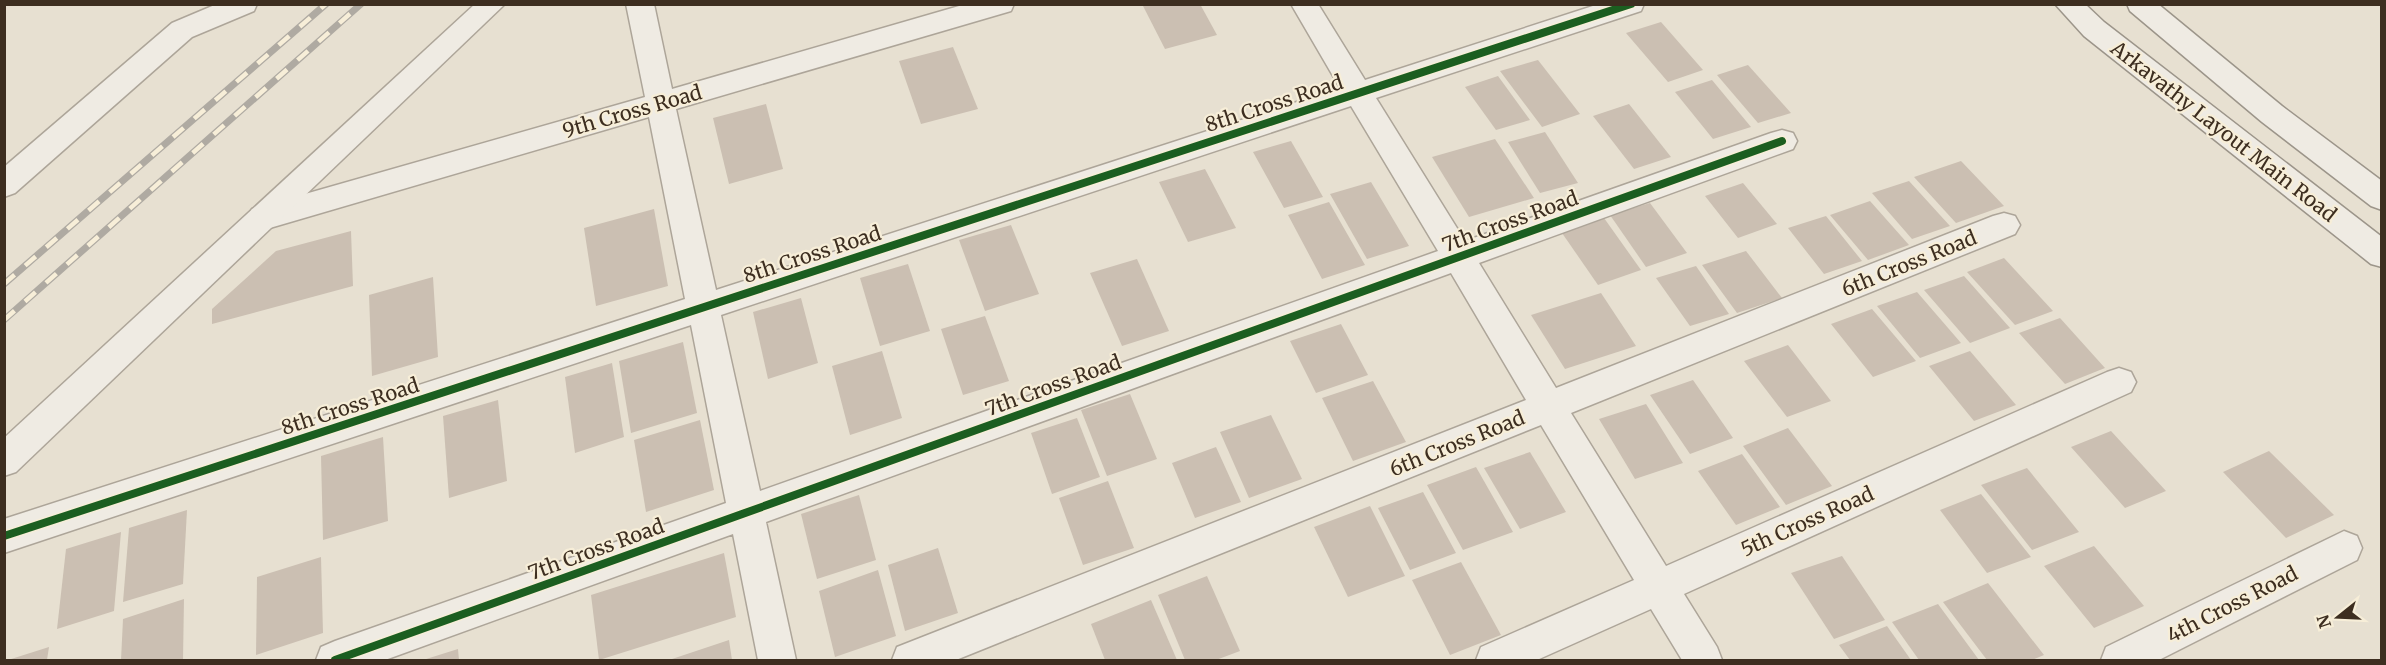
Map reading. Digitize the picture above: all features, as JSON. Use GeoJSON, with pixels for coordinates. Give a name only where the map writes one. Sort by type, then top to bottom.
{"type":"FeatureCollection","features":[{"type":"Feature","properties":{"kind":"street"},"geometry":{"type":"LineString","coordinates":[[4,185],[182,30],[244,4]]}},
{"type":"Feature","properties":{"kind":"street"},"geometry":{"type":"LineString","coordinates":[[4,461],[492,4]]}},
{"type":"Feature","properties":{"kind":"street"},"geometry":{"type":"LineString","coordinates":[[640,4],[777,660]]}},
{"type":"Feature","properties":{"kind":"street","name":"9th Cross Road"},"geometry":{"type":"LineString","coordinates":[[263,218],[1001,4]]}},
{"type":"Feature","properties":{"kind":"street"},"geometry":{"type":"LineString","coordinates":[[1304,4],[1703,660]]}},
{"type":"Feature","properties":{"kind":"street","name":"8th Cross Road"},"geometry":{"type":"LineString","coordinates":[[4,536],[1631,4]]}},
{"type":"Feature","properties":{"kind":"street","name":"Arkavathy Layout Main Road"},"geometry":{"type":"LineString","coordinates":[[2068,4],[2094,28],[2382,255]]}},
{"type":"Feature","properties":{"kind":"street"},"geometry":{"type":"LineString","coordinates":[[2140,4],[2272,114],[2382,198]]}},
{"type":"Feature","properties":{"kind":"street"},"geometry":{"type":"LineString","coordinates":[[2228,135],[2272,114]]}},
{"type":"Feature","properties":{"kind":"street","name":"7th Cross Road"},"geometry":{"type":"LineString","coordinates":[[335,660],[1782,141]]}},
{"type":"Feature","properties":{"kind":"street","name":"6th Cross Road"},"geometry":{"type":"LineString","coordinates":[[911,660],[2004,225]]}},
{"type":"Feature","properties":{"kind":"street","name":"5th Cross Road"},"geometry":{"type":"LineString","coordinates":[[1495,660],[2119,382]]}},
{"type":"Feature","properties":{"kind":"street","name":"4th Cross Road"},"geometry":{"type":"LineString","coordinates":[[2120,660],[2344,548]]}},
{"type":"Feature","properties":{"kind":"building"},"geometry":{"type":"Polygon","coordinates":[[[1142,4],[1200,4],[1217,35],[1165,49],[1142,4]]]}},
{"type":"Feature","properties":{"kind":"building"},"geometry":{"type":"Polygon","coordinates":[[[1661,22],[1703,70],[1668,82],[1626,33],[1661,22]]]}},
{"type":"Feature","properties":{"kind":"building"},"geometry":{"type":"Polygon","coordinates":[[[953,47],[978,109],[921,124],[899,61],[953,47]]]}},
{"type":"Feature","properties":{"kind":"building"},"geometry":{"type":"Polygon","coordinates":[[[1538,60],[1580,114],[1542,127],[1500,71],[1538,60]]]}},
{"type":"Feature","properties":{"kind":"building"},"geometry":{"type":"Polygon","coordinates":[[[1748,65],[1791,113],[1758,123],[1717,75],[1748,65]]]}},
{"type":"Feature","properties":{"kind":"building"},"geometry":{"type":"Polygon","coordinates":[[[1498,76],[1530,120],[1496,130],[1465,87],[1498,76]]]}},
{"type":"Feature","properties":{"kind":"building"},"geometry":{"type":"Polygon","coordinates":[[[1712,80],[1751,127],[1713,139],[1675,92],[1712,80]]]}},
{"type":"Feature","properties":{"kind":"building"},"geometry":{"type":"Polygon","coordinates":[[[766,104],[783,169],[729,184],[713,118],[766,104]]]}},
{"type":"Feature","properties":{"kind":"building"},"geometry":{"type":"Polygon","coordinates":[[[1629,104],[1671,157],[1634,169],[1593,116],[1629,104]]]}},
{"type":"Feature","properties":{"kind":"building"},"geometry":{"type":"Polygon","coordinates":[[[1545,132],[1578,183],[1540,193],[1508,142],[1545,132]]]}},
{"type":"Feature","properties":{"kind":"building"},"geometry":{"type":"Polygon","coordinates":[[[1495,139],[1534,198],[1469,217],[1432,157],[1495,139]]]}},
{"type":"Feature","properties":{"kind":"building"},"geometry":{"type":"Polygon","coordinates":[[[1291,141],[1323,197],[1284,208],[1253,152],[1291,141]]]}},
{"type":"Feature","properties":{"kind":"building"},"geometry":{"type":"Polygon","coordinates":[[[1961,161],[2004,206],[1956,223],[1914,177],[1961,161]]]}},
{"type":"Feature","properties":{"kind":"building"},"geometry":{"type":"Polygon","coordinates":[[[1205,169],[1236,228],[1188,242],[1159,182],[1205,169]]]}},
{"type":"Feature","properties":{"kind":"building"},"geometry":{"type":"Polygon","coordinates":[[[1909,181],[1950,226],[1912,239],[1872,193],[1909,181]]]}},
{"type":"Feature","properties":{"kind":"building"},"geometry":{"type":"Polygon","coordinates":[[[1371,182],[1409,246],[1367,259],[1330,194],[1371,182]]]}},
{"type":"Feature","properties":{"kind":"building"},"geometry":{"type":"Polygon","coordinates":[[[1743,183],[1777,224],[1738,238],[1705,196],[1743,183]]]}},
{"type":"Feature","properties":{"kind":"building"},"geometry":{"type":"Polygon","coordinates":[[[1870,201],[1909,245],[1868,260],[1830,215],[1870,201]]]}},
{"type":"Feature","properties":{"kind":"building"},"geometry":{"type":"Polygon","coordinates":[[[1329,202],[1365,265],[1322,279],[1288,215],[1329,202]]]}},
{"type":"Feature","properties":{"kind":"building"},"geometry":{"type":"Polygon","coordinates":[[[1650,203],[1687,253],[1646,267],[1610,215],[1650,203]]]}},
{"type":"Feature","properties":{"kind":"building"},"geometry":{"type":"Polygon","coordinates":[[[654,209],[668,286],[596,306],[584,228],[654,209]]]}},
{"type":"Feature","properties":{"kind":"building"},"geometry":{"type":"Polygon","coordinates":[[[1826,216],[1862,261],[1824,274],[1788,228],[1826,216]]]}},
{"type":"Feature","properties":{"kind":"building"},"geometry":{"type":"Polygon","coordinates":[[[1604,218],[1641,270],[1598,285],[1562,233],[1604,218]]]}},
{"type":"Feature","properties":{"kind":"building"},"geometry":{"type":"Polygon","coordinates":[[[1011,225],[1039,294],[985,311],[959,240],[1011,225]]]}},
{"type":"Feature","properties":{"kind":"building"},"geometry":{"type":"Polygon","coordinates":[[[351,231],[353,286],[212,324],[212,309],[276,251],[351,231]]]}},
{"type":"Feature","properties":{"kind":"building"},"geometry":{"type":"Polygon","coordinates":[[[1746,251],[1782,298],[1737,313],[1702,265],[1746,251]]]}},
{"type":"Feature","properties":{"kind":"building"},"geometry":{"type":"Polygon","coordinates":[[[2004,258],[2053,311],[2015,325],[1967,272],[2004,258]]]}},
{"type":"Feature","properties":{"kind":"building"},"geometry":{"type":"Polygon","coordinates":[[[1137,259],[1169,331],[1122,346],[1090,273],[1137,259]]]}},
{"type":"Feature","properties":{"kind":"building"},"geometry":{"type":"Polygon","coordinates":[[[908,264],[930,331],[880,346],[860,278],[908,264]]]}},
{"type":"Feature","properties":{"kind":"building"},"geometry":{"type":"Polygon","coordinates":[[[1696,266],[1729,314],[1690,326],[1656,278],[1696,266]]]}},
{"type":"Feature","properties":{"kind":"building"},"geometry":{"type":"Polygon","coordinates":[[[1964,276],[2010,328],[1970,343],[1924,290],[1964,276]]]}},
{"type":"Feature","properties":{"kind":"building"},"geometry":{"type":"Polygon","coordinates":[[[433,277],[438,357],[372,376],[369,295],[433,277]]]}},
{"type":"Feature","properties":{"kind":"building"},"geometry":{"type":"Polygon","coordinates":[[[1917,292],[1961,343],[1920,358],[1877,306],[1917,292]]]}},
{"type":"Feature","properties":{"kind":"building"},"geometry":{"type":"Polygon","coordinates":[[[1601,293],[1636,346],[1565,369],[1531,315],[1601,293]]]}},
{"type":"Feature","properties":{"kind":"building"},"geometry":{"type":"Polygon","coordinates":[[[801,298],[818,363],[768,379],[753,312],[801,298]]]}},
{"type":"Feature","properties":{"kind":"building"},"geometry":{"type":"Polygon","coordinates":[[[1872,309],[1916,361],[1873,377],[1831,324],[1872,309]]]}},
{"type":"Feature","properties":{"kind":"building"},"geometry":{"type":"Polygon","coordinates":[[[985,316],[1009,381],[963,395],[941,329],[985,316]]]}},
{"type":"Feature","properties":{"kind":"building"},"geometry":{"type":"Polygon","coordinates":[[[2060,318],[2105,368],[2065,384],[2019,333],[2060,318]]]}},
{"type":"Feature","properties":{"kind":"building"},"geometry":{"type":"Polygon","coordinates":[[[1341,324],[1368,375],[1316,393],[1290,341],[1341,324]]]}},
{"type":"Feature","properties":{"kind":"building"},"geometry":{"type":"Polygon","coordinates":[[[683,342],[697,413],[631,433],[619,361],[683,342]]]}},
{"type":"Feature","properties":{"kind":"building"},"geometry":{"type":"Polygon","coordinates":[[[1788,345],[1831,401],[1787,417],[1744,361],[1788,345]]]}},
{"type":"Feature","properties":{"kind":"building"},"geometry":{"type":"Polygon","coordinates":[[[882,351],[902,418],[850,435],[832,366],[882,351]]]}},
{"type":"Feature","properties":{"kind":"building"},"geometry":{"type":"Polygon","coordinates":[[[1970,351],[2016,405],[1974,421],[1929,366],[1970,351]]]}},
{"type":"Feature","properties":{"kind":"building"},"geometry":{"type":"Polygon","coordinates":[[[612,363],[624,437],[575,453],[565,377],[612,363]]]}},
{"type":"Feature","properties":{"kind":"building"},"geometry":{"type":"Polygon","coordinates":[[[1693,380],[1733,438],[1690,454],[1650,395],[1693,380]]]}},
{"type":"Feature","properties":{"kind":"building"},"geometry":{"type":"Polygon","coordinates":[[[1373,381],[1406,442],[1353,461],[1322,398],[1373,381]]]}},
{"type":"Feature","properties":{"kind":"building"},"geometry":{"type":"Polygon","coordinates":[[[1130,394],[1157,459],[1107,476],[1081,410],[1130,394]]]}},
{"type":"Feature","properties":{"kind":"building"},"geometry":{"type":"Polygon","coordinates":[[[498,400],[507,481],[449,498],[443,416],[498,400]]]}},
{"type":"Feature","properties":{"kind":"building"},"geometry":{"type":"Polygon","coordinates":[[[1646,404],[1683,463],[1635,479],[1599,419],[1646,404]]]}},
{"type":"Feature","properties":{"kind":"building"},"geometry":{"type":"Polygon","coordinates":[[[1271,415],[1302,479],[1249,498],[1220,432],[1271,415]]]}},
{"type":"Feature","properties":{"kind":"building"},"geometry":{"type":"Polygon","coordinates":[[[1077,418],[1100,477],[1052,494],[1031,433],[1077,418]]]}},
{"type":"Feature","properties":{"kind":"building"},"geometry":{"type":"Polygon","coordinates":[[[700,420],[714,490],[646,512],[634,440],[700,420]]]}},
{"type":"Feature","properties":{"kind":"building"},"geometry":{"type":"Polygon","coordinates":[[[1788,428],[1832,486],[1786,505],[1743,446],[1788,428]]]}},
{"type":"Feature","properties":{"kind":"building"},"geometry":{"type":"Polygon","coordinates":[[[2111,431],[2166,491],[2125,508],[2071,447],[2111,431]]]}},
{"type":"Feature","properties":{"kind":"building"},"geometry":{"type":"Polygon","coordinates":[[[383,437],[388,521],[323,540],[321,456],[383,437]]]}},
{"type":"Feature","properties":{"kind":"building"},"geometry":{"type":"Polygon","coordinates":[[[1216,447],[1241,502],[1195,518],[1172,463],[1216,447]]]}},
{"type":"Feature","properties":{"kind":"building"},"geometry":{"type":"Polygon","coordinates":[[[2269,451],[2334,515],[2286,538],[2223,472],[2269,451]]]}},
{"type":"Feature","properties":{"kind":"building"},"geometry":{"type":"Polygon","coordinates":[[[1530,452],[1566,512],[1520,529],[1484,468],[1530,452]]]}},
{"type":"Feature","properties":{"kind":"building"},"geometry":{"type":"Polygon","coordinates":[[[1742,454],[1780,507],[1736,525],[1698,471],[1742,454]]]}},
{"type":"Feature","properties":{"kind":"building"},"geometry":{"type":"Polygon","coordinates":[[[1476,467],[1513,532],[1463,550],[1427,485],[1476,467]]]}},
{"type":"Feature","properties":{"kind":"building"},"geometry":{"type":"Polygon","coordinates":[[[2027,468],[2079,532],[2032,550],[1981,485],[2027,468]]]}},
{"type":"Feature","properties":{"kind":"building"},"geometry":{"type":"Polygon","coordinates":[[[1108,481],[1134,548],[1083,565],[1059,498],[1108,481]]]}},
{"type":"Feature","properties":{"kind":"building"},"geometry":{"type":"Polygon","coordinates":[[[1423,492],[1456,553],[1410,570],[1378,508],[1423,492]]]}},
{"type":"Feature","properties":{"kind":"building"},"geometry":{"type":"Polygon","coordinates":[[[1981,494],[2031,557],[1987,573],[1940,510],[1981,494]]]}},
{"type":"Feature","properties":{"kind":"building"},"geometry":{"type":"Polygon","coordinates":[[[859,495],[876,560],[817,579],[801,514],[859,495]]]}},
{"type":"Feature","properties":{"kind":"building"},"geometry":{"type":"Polygon","coordinates":[[[1370,506],[1405,576],[1348,597],[1314,527],[1370,506]]]}},
{"type":"Feature","properties":{"kind":"building"},"geometry":{"type":"Polygon","coordinates":[[[187,510],[183,584],[123,602],[129,528],[187,510]]]}},
{"type":"Feature","properties":{"kind":"building"},"geometry":{"type":"Polygon","coordinates":[[[121,532],[114,611],[57,629],[66,549],[121,532]]]}},
{"type":"Feature","properties":{"kind":"building"},"geometry":{"type":"Polygon","coordinates":[[[2094,546],[2144,606],[2094,628],[2044,566],[2094,546]]]}},
{"type":"Feature","properties":{"kind":"building"},"geometry":{"type":"Polygon","coordinates":[[[938,548],[958,613],[905,631],[888,565],[938,548]]]}},
{"type":"Feature","properties":{"kind":"building"},"geometry":{"type":"Polygon","coordinates":[[[724,553],[736,617],[599,660],[591,595],[724,553]]]}},
{"type":"Feature","properties":{"kind":"building"},"geometry":{"type":"Polygon","coordinates":[[[1842,556],[1885,620],[1834,639],[1791,573],[1842,556]]]}},
{"type":"Feature","properties":{"kind":"building"},"geometry":{"type":"Polygon","coordinates":[[[321,557],[323,633],[256,655],[257,577],[321,557]]]}},
{"type":"Feature","properties":{"kind":"building"},"geometry":{"type":"Polygon","coordinates":[[[1461,562],[1501,635],[1450,655],[1412,580],[1461,562]]]}},
{"type":"Feature","properties":{"kind":"building"},"geometry":{"type":"Polygon","coordinates":[[[878,570],[896,636],[835,657],[819,591],[878,570]]]}},
{"type":"Feature","properties":{"kind":"building"},"geometry":{"type":"Polygon","coordinates":[[[1207,576],[1240,651],[1216,660],[1185,660],[1158,595],[1207,576]]]}},
{"type":"Feature","properties":{"kind":"building"},"geometry":{"type":"Polygon","coordinates":[[[1988,583],[2044,655],[2032,660],[1987,660],[1943,602],[1988,583]]]}},
{"type":"Feature","properties":{"kind":"building"},"geometry":{"type":"Polygon","coordinates":[[[184,599],[183,660],[121,660],[123,619],[184,599]]]}},
{"type":"Feature","properties":{"kind":"building"},"geometry":{"type":"Polygon","coordinates":[[[1151,600],[1177,660],[1105,660],[1091,624],[1151,600]]]}},
{"type":"Feature","properties":{"kind":"building"},"geometry":{"type":"Polygon","coordinates":[[[1938,604],[1979,660],[1919,660],[1892,622],[1938,604]]]}},
{"type":"Feature","properties":{"kind":"building"},"geometry":{"type":"Polygon","coordinates":[[[1887,626],[1911,660],[1850,660],[1839,645],[1887,626]]]}},
{"type":"Feature","properties":{"kind":"building"},"geometry":{"type":"Polygon","coordinates":[[[729,640],[732,660],[669,660],[729,640]]]}},
{"type":"Feature","properties":{"kind":"building"},"geometry":{"type":"Polygon","coordinates":[[[49,647],[47,660],[8,660],[49,647]]]}},
{"type":"Feature","properties":{"kind":"building"},"geometry":{"type":"Polygon","coordinates":[[[458,649],[459,660],[423,660],[458,649]]]}},
{"type":"Feature","properties":{"kind":"railway"},"geometry":{"type":"LineString","coordinates":[[4,284],[326,4]]}},
{"type":"Feature","properties":{"kind":"railway"},"geometry":{"type":"LineString","coordinates":[[4,320],[361,4]]}},
{"type":"Feature","properties":{"kind":"cycle path"},"geometry":{"type":"LineString","coordinates":[[4,536],[1631,4]]}},
{"type":"Feature","properties":{"kind":"cycle path"},"geometry":{"type":"LineString","coordinates":[[335,660],[1782,141]]}}]}
